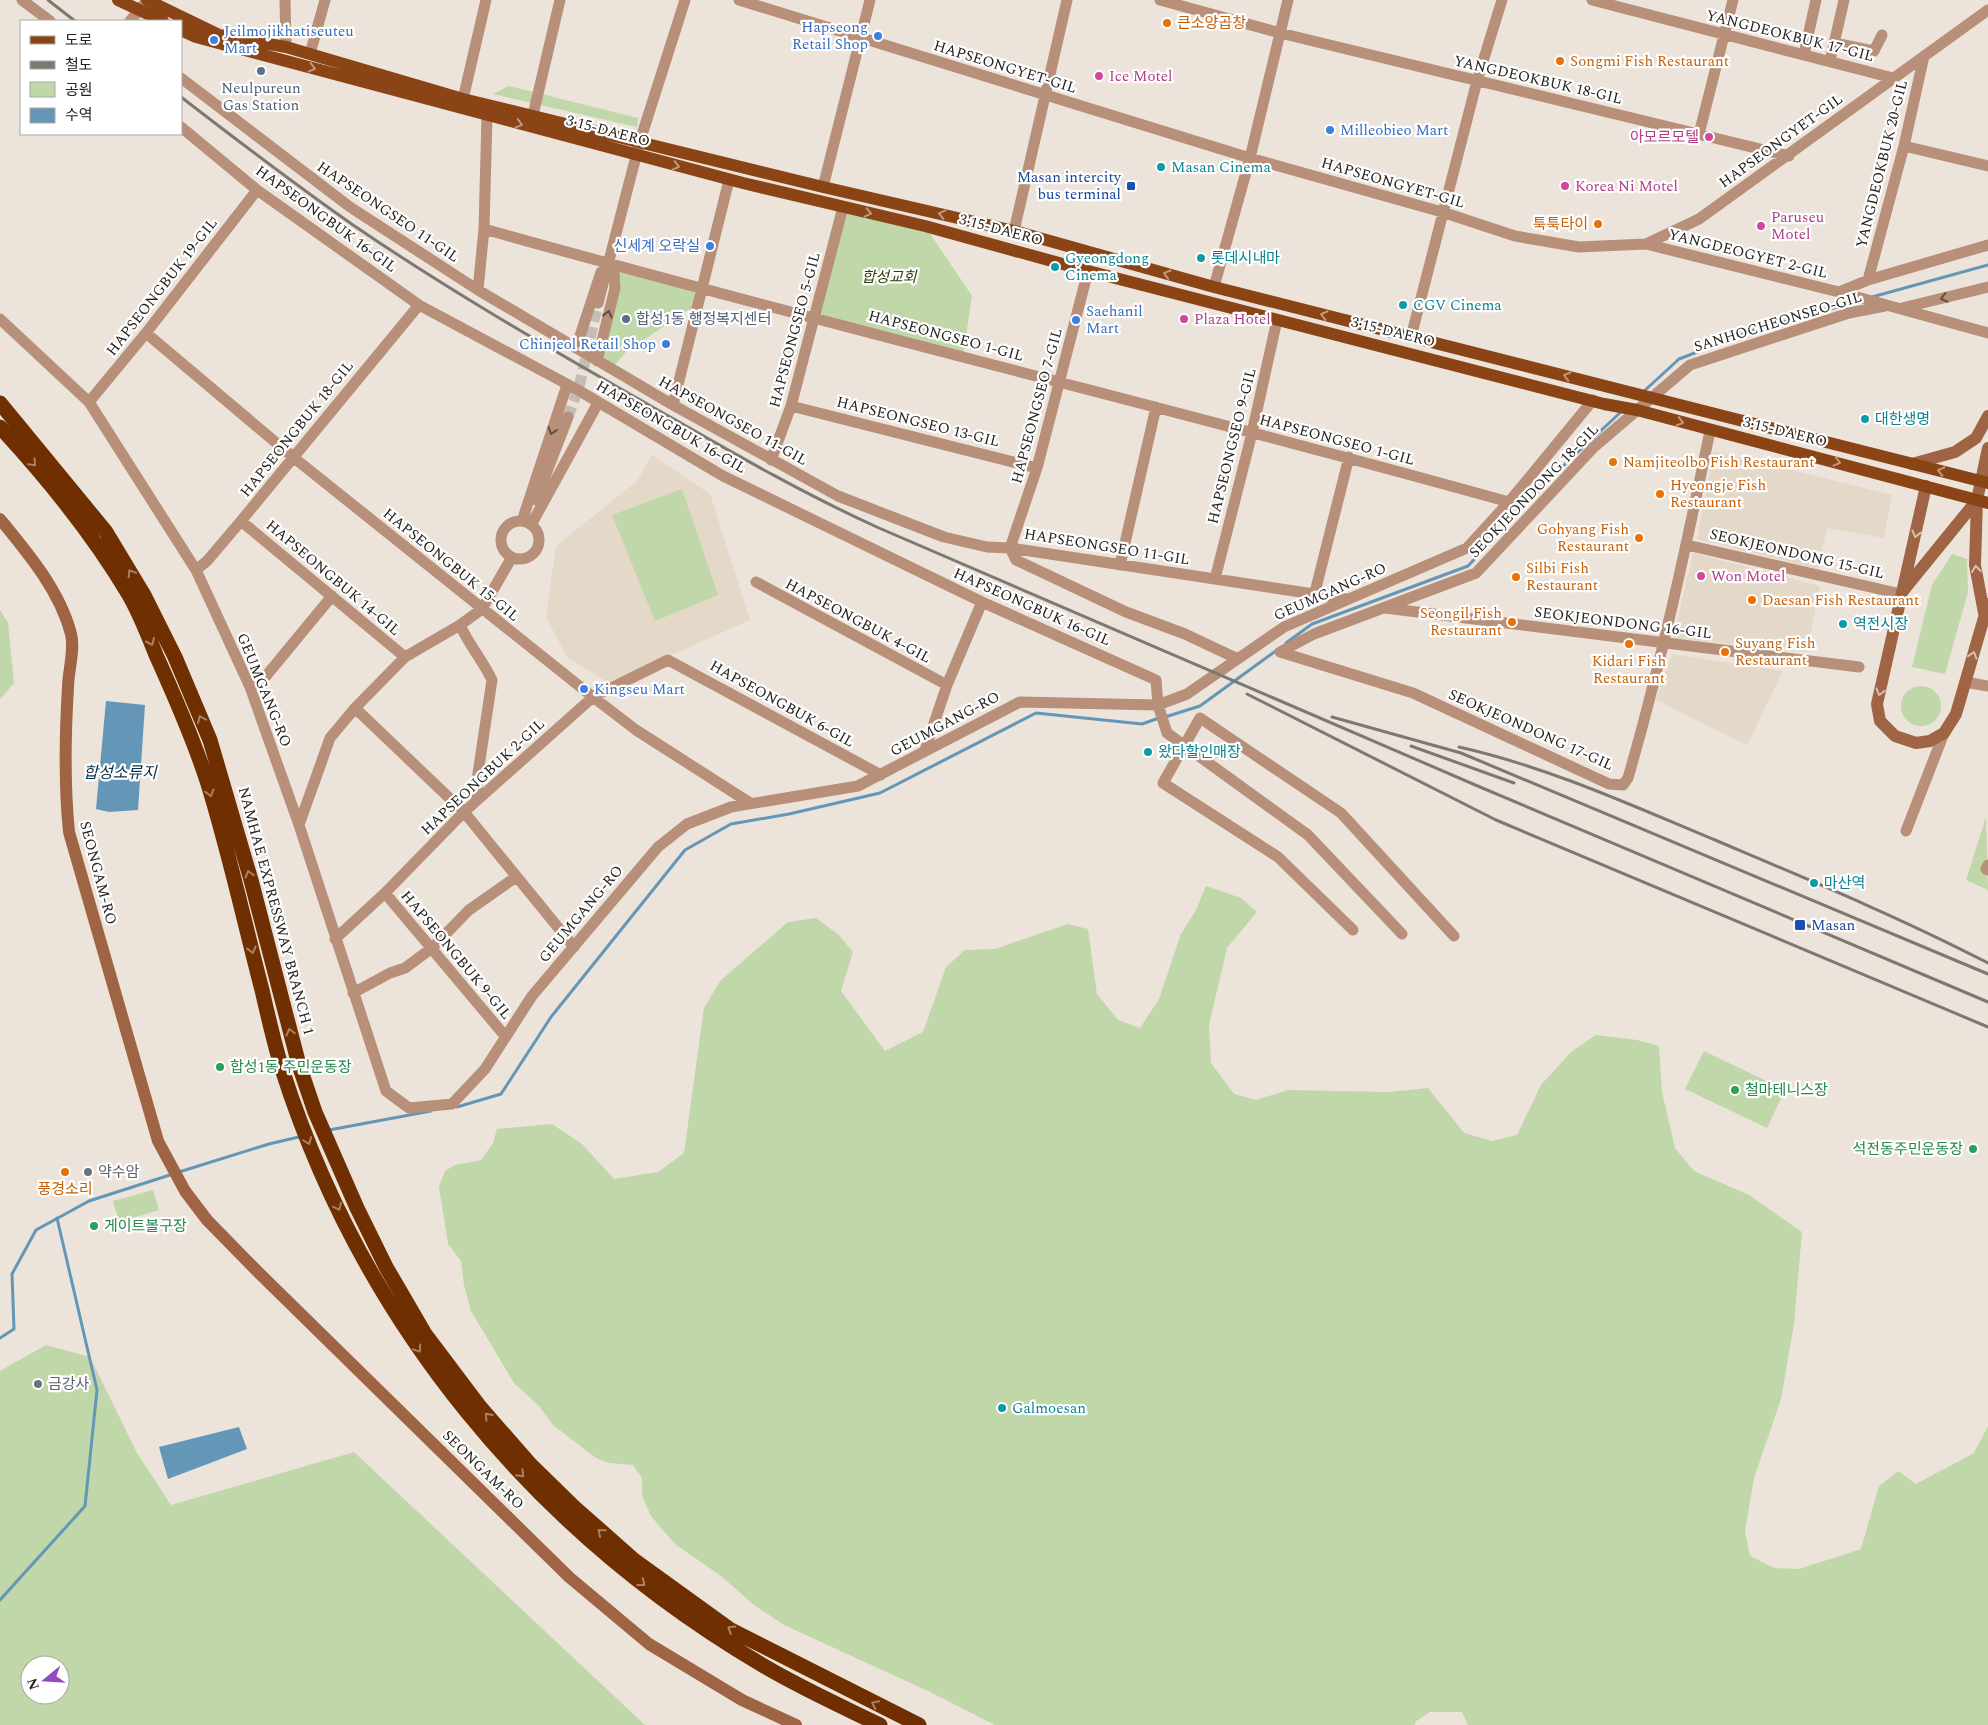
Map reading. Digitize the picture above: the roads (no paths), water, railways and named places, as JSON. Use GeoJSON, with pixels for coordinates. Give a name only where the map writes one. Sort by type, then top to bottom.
{"type":"FeatureCollection","features":[{"type":"Feature","properties":{"kind":"highway","name":"NAMHAE EXPRESSWAY BRANCH 1"},"geometry":{"type":"LineString","coordinates":[[0,403],[106,532],[144,595],[175,657],[210,740],[251,880],[299,1065],[315,1112],[357,1208],[386,1267],[426,1334],[480,1407],[529,1462],[574,1507],[634,1560],[731,1630],[919,1725]]}},
{"type":"Feature","properties":{"kind":"highway"},"geometry":{"type":"LineString","coordinates":[[0,427],[41,472],[97,544],[132,600],[181,711],[208,784],[281,1066],[316,1164],[351,1235],[392,1308],[421,1354],[485,1436],[597,1548],[707,1630],[765,1667],[880,1725]]}},
{"type":"Feature","properties":{"kind":"main road","name":"3·15-DAERO"},"geometry":{"type":"LineString","coordinates":[[118,0],[143,5],[181,20]]}},
{"type":"Feature","properties":{"kind":"main road","name":"3·15-DAERO"},"geometry":{"type":"LineString","coordinates":[[143,5],[161,20]]}},
{"type":"Feature","properties":{"kind":"main road","name":"3·15-DAERO"},"geometry":{"type":"LineString","coordinates":[[182,20],[219,35],[286,47],[463,99],[823,187],[1014,231],[1214,287],[1985,482]]}},
{"type":"Feature","properties":{"kind":"main road","name":"3·15-DAERO"},"geometry":{"type":"LineString","coordinates":[[182,30],[196,37],[637,156],[729,180],[924,226],[1088,271],[1635,410],[1982,502]]}},
{"type":"Feature","properties":{"kind":"main road"},"geometry":{"type":"LineString","coordinates":[[1912,464],[1955,452],[1976,438],[1988,416]]}},
{"type":"Feature","properties":{"kind":"main road"},"geometry":{"type":"LineString","coordinates":[[1986,617],[1975,565],[1988,448]]}},
{"type":"Feature","properties":{"kind":"main road"},"geometry":{"type":"LineString","coordinates":[[1926,486],[1877,704],[1880,721],[1895,736],[1916,742],[1930,741],[1944,733],[1956,714],[1986,617],[1988,604]]}},
{"type":"Feature","properties":{"kind":"main road"},"geometry":{"type":"LineString","coordinates":[[1901,594],[1982,502]]}},
{"type":"Feature","properties":{"kind":"main road","name":"SEONGAM-RO"},"geometry":{"type":"LineString","coordinates":[[0,519],[31,558],[61,606],[72,636],[64,791],[69,832],[158,1141],[185,1191],[207,1220],[251,1265],[568,1577],[649,1644],[742,1700],[796,1725]]}},
{"type":"Feature","properties":{"kind":"street"},"geometry":{"type":"LineString","coordinates":[[22,0],[49,20]]}},
{"type":"Feature","properties":{"kind":"street"},"geometry":{"type":"LineString","coordinates":[[285,0],[286,47]]}},
{"type":"Feature","properties":{"kind":"street"},"geometry":{"type":"LineString","coordinates":[[310,54],[324,0]]}},
{"type":"Feature","properties":{"kind":"street"},"geometry":{"type":"LineString","coordinates":[[463,99],[486,0]]}},
{"type":"Feature","properties":{"kind":"street"},"geometry":{"type":"LineString","coordinates":[[533,116],[560,0]]}},
{"type":"Feature","properties":{"kind":"street"},"geometry":{"type":"LineString","coordinates":[[598,304],[640,141],[685,0]]}},
{"type":"Feature","properties":{"kind":"street","name":"HAPSEONGYET-GIL"},"geometry":{"type":"LineString","coordinates":[[739,0],[1250,158],[1442,212],[1515,236],[1579,247],[1646,244],[1699,219],[1789,156],[1988,10]]}},
{"type":"Feature","properties":{"kind":"street"},"geometry":{"type":"LineString","coordinates":[[823,187],[870,0]]}},
{"type":"Feature","properties":{"kind":"street"},"geometry":{"type":"LineString","coordinates":[[1014,231],[1067,0]]}},
{"type":"Feature","properties":{"kind":"street","name":"YANGDEOKBUK 18-GIL"},"geometry":{"type":"LineString","coordinates":[[1160,0],[1280,33],[1789,156]]}},
{"type":"Feature","properties":{"kind":"street"},"geometry":{"type":"LineString","coordinates":[[1214,287],[1250,158],[1288,0]]}},
{"type":"Feature","properties":{"kind":"street"},"geometry":{"type":"LineString","coordinates":[[1412,337],[1442,212],[1477,81],[1502,0]]}},
{"type":"Feature","properties":{"kind":"street","name":"YANGDEOKBUK 17-GIL"},"geometry":{"type":"LineString","coordinates":[[1592,0],[1723,36],[1804,54],[1893,78]]}},
{"type":"Feature","properties":{"kind":"street"},"geometry":{"type":"LineString","coordinates":[[1699,134],[1733,0]]}},
{"type":"Feature","properties":{"kind":"street"},"geometry":{"type":"LineString","coordinates":[[1804,54],[1816,0]]}},
{"type":"Feature","properties":{"kind":"street"},"geometry":{"type":"LineString","coordinates":[[1830,61],[1844,0]]}},
{"type":"Feature","properties":{"kind":"street"},"geometry":{"type":"LineString","coordinates":[[131,20],[143,5]]}},
{"type":"Feature","properties":{"kind":"street"},"geometry":{"type":"LineString","coordinates":[[1834,43],[1874,51],[1882,35]]}},
{"type":"Feature","properties":{"kind":"street","name":"YANGDEOKBUK 20-GIL"},"geometry":{"type":"LineString","coordinates":[[1868,280],[1904,146],[1924,56]]}},
{"type":"Feature","properties":{"kind":"street","name":"HAPSEONGSEO 11-GIL"},"geometry":{"type":"LineString","coordinates":[[182,79],[350,207],[478,290],[673,405],[838,496],[944,537],[987,547],[1010,548],[1315,592],[1348,599]]}},
{"type":"Feature","properties":{"kind":"street"},"geometry":{"type":"LineString","coordinates":[[478,290],[484,229],[487,116]]}},
{"type":"Feature","properties":{"kind":"street","name":"HAPSEONGBUK 16-GIL"},"geometry":{"type":"LineString","coordinates":[[182,128],[257,190],[419,305],[567,384],[723,476],[982,602],[1156,680],[1158,707]]}},
{"type":"Feature","properties":{"kind":"street"},"geometry":{"type":"LineString","coordinates":[[1904,146],[1988,166]]}},
{"type":"Feature","properties":{"kind":"street"},"geometry":{"type":"LineString","coordinates":[[673,405],[704,288],[729,180]]}},
{"type":"Feature","properties":{"kind":"street","name":"HAPSEONGBUK 19-GIL"},"geometry":{"type":"LineString","coordinates":[[89,402],[146,333],[257,190]]}},
{"type":"Feature","properties":{"kind":"street","name":"HAPSEONGSEO 5-GIL"},"geometry":{"type":"LineString","coordinates":[[771,460],[791,406],[843,207]]}},
{"type":"Feature","properties":{"kind":"street","name":"HAPSEONGSEO 1-GIL"},"geometry":{"type":"LineString","coordinates":[[484,229],[609,266],[704,288],[1349,457],[1510,502]]}},
{"type":"Feature","properties":{"kind":"street","name":"YANGDEOGYET 2-GIL"},"geometry":{"type":"LineString","coordinates":[[1646,244],[1880,304]]}},
{"type":"Feature","properties":{"kind":"street"},"geometry":{"type":"LineString","coordinates":[[1841,293],[1868,280],[1988,245]]}},
{"type":"Feature","properties":{"kind":"street"},"geometry":{"type":"LineString","coordinates":[[576,348],[601,272],[609,266]]}},
{"type":"Feature","properties":{"kind":"street"},"geometry":{"type":"LineString","coordinates":[[597,361],[614,288],[614,273],[609,266]]}},
{"type":"Feature","properties":{"kind":"street","name":"HAPSEONGSEO 7-GIL"},"geometry":{"type":"LineString","coordinates":[[1010,548],[1037,468],[1088,271]]}},
{"type":"Feature","properties":{"kind":"street"},"geometry":{"type":"LineString","coordinates":[[1900,309],[1988,287]]}},
{"type":"Feature","properties":{"kind":"street"},"geometry":{"type":"LineString","coordinates":[[1880,304],[1988,334]]}},
{"type":"Feature","properties":{"kind":"street","name":"SANHOCHEONSEO-GIL"},"geometry":{"type":"LineString","coordinates":[[1635,410],[1690,365],[1880,304]]}},
{"type":"Feature","properties":{"kind":"street","name":"HAPSEONGBUK 18-GIL"},"geometry":{"type":"LineString","coordinates":[[196,570],[207,561],[241,521],[419,305]]}},
{"type":"Feature","properties":{"kind":"street","name":"GEUMGANG-RO"},"geometry":{"type":"LineString","coordinates":[[0,320],[89,402],[196,570],[250,687],[299,824],[334,939],[386,1091],[409,1108],[452,1104],[485,1069],[532,996],[658,847],[687,824],[731,808],[858,786],[881,776],[926,750],[1020,702],[1158,707],[1187,694],[1284,627],[1467,548],[1598,402]]}},
{"type":"Feature","properties":{"kind":"street","name":"HAPSEONGSEO 9-GIL"},"geometry":{"type":"LineString","coordinates":[[1215,579],[1252,433],[1277,320]]}},
{"type":"Feature","properties":{"kind":"street","name":"HAPSEONGBUK 15-GIL"},"geometry":{"type":"LineString","coordinates":[[146,333],[293,457],[593,697],[636,730],[750,804]]}},
{"type":"Feature","properties":{"kind":"street"},"geometry":{"type":"LineString","coordinates":[[527,523],[567,384]]}},
{"type":"Feature","properties":{"kind":"street"},"geometry":{"type":"LineString","coordinates":[[527,523],[539,540],[536,551],[527,558],[512,557],[504,551],[502,538],[508,527],[527,523],[598,403]]}},
{"type":"Feature","properties":{"kind":"street","name":"HAPSEONGSEO 13-GIL"},"geometry":{"type":"LineString","coordinates":[[791,406],[1037,468]]}},
{"type":"Feature","properties":{"kind":"street"},"geometry":{"type":"LineString","coordinates":[[1120,565],[1156,407]]}},
{"type":"Feature","properties":{"kind":"street","name":"SEOKJEONDONG 18-GIL"},"geometry":{"type":"LineString","coordinates":[[1280,652],[1314,634],[1476,573],[1594,447],[1635,410]]}},
{"type":"Feature","properties":{"kind":"street"},"geometry":{"type":"LineString","coordinates":[[527,523],[568,417]]}},
{"type":"Feature","properties":{"kind":"street","name":"SEOKJEONDONG 17-GIL"},"geometry":{"type":"LineString","coordinates":[[1280,652],[1413,693],[1609,784],[1623,785],[1628,778],[1663,643],[1687,544],[1710,431]]}},
{"type":"Feature","properties":{"kind":"street"},"geometry":{"type":"LineString","coordinates":[[1315,592],[1349,457]]}},
{"type":"Feature","properties":{"kind":"street","name":"HAPSEONGBUK 14-GIL"},"geometry":{"type":"LineString","coordinates":[[241,521],[405,657]]}},
{"type":"Feature","properties":{"kind":"street","name":"SEOKJEONDONG 15-GIL"},"geometry":{"type":"LineString","coordinates":[[1687,544],[1901,594]]}},
{"type":"Feature","properties":{"kind":"street"},"geometry":{"type":"LineString","coordinates":[[1010,548],[1016,560],[1126,612],[1185,634],[1238,659]]}},
{"type":"Feature","properties":{"kind":"street"},"geometry":{"type":"LineString","coordinates":[[299,824],[330,738],[355,708],[405,657],[460,625],[482,609],[512,557]]}},
{"type":"Feature","properties":{"kind":"street","name":"HAPSEONGBUK 4-GIL"},"geometry":{"type":"LineString","coordinates":[[756,582],[947,685]]}},
{"type":"Feature","properties":{"kind":"street"},"geometry":{"type":"LineString","coordinates":[[250,687],[266,676],[332,596]]}},
{"type":"Feature","properties":{"kind":"street"},"geometry":{"type":"LineString","coordinates":[[926,750],[947,685],[982,602]]}},
{"type":"Feature","properties":{"kind":"street","name":"SEOKJEONDONG 16-GIL"},"geometry":{"type":"LineString","coordinates":[[1383,608],[1859,667]]}},
{"type":"Feature","properties":{"kind":"street"},"geometry":{"type":"LineString","coordinates":[[460,625],[492,680],[477,780],[477,799]]}},
{"type":"Feature","properties":{"kind":"street","name":"HAPSEONGBUK 2-GIL"},"geometry":{"type":"LineString","coordinates":[[334,939],[384,893],[477,799],[593,697],[668,660]]}},
{"type":"Feature","properties":{"kind":"street","name":"HAPSEONGBUK 6-GIL"},"geometry":{"type":"LineString","coordinates":[[668,660],[881,776]]}},
{"type":"Feature","properties":{"kind":"street"},"geometry":{"type":"LineString","coordinates":[[1965,682],[1988,686]]}},
{"type":"Feature","properties":{"kind":"street"},"geometry":{"type":"LineString","coordinates":[[1158,707],[1167,734],[1308,835],[1402,934]]}},
{"type":"Feature","properties":{"kind":"street"},"geometry":{"type":"LineString","coordinates":[[355,708],[464,812],[574,947]]}},
{"type":"Feature","properties":{"kind":"street"},"geometry":{"type":"LineString","coordinates":[[1353,930],[1278,857],[1163,783],[1200,718],[1341,813],[1454,936]]}},
{"type":"Feature","properties":{"kind":"street"},"geometry":{"type":"LineString","coordinates":[[1906,831],[1944,733]]}},
{"type":"Feature","properties":{"kind":"street"},"geometry":{"type":"LineString","coordinates":[[352,994],[390,972],[405,968],[432,948],[469,910],[516,877]]}},
{"type":"Feature","properties":{"kind":"street","name":"HAPSEONGBUK 9-GIL"},"geometry":{"type":"LineString","coordinates":[[384,893],[505,1036]]}},
{"type":"Feature","properties":{"kind":"water","name":"합성소류지"},"geometry":{"type":"Polygon","coordinates":[[[106,701],[145,705],[138,810],[109,812],[96,809],[106,701]]]}},
{"type":"Feature","properties":{"kind":"water"},"geometry":{"type":"Polygon","coordinates":[[[239,1427],[247,1449],[168,1479],[159,1447],[239,1427]]]}},
{"type":"Feature","properties":{"kind":"waterway"},"geometry":{"type":"LineString","coordinates":[[1872,297],[1988,265]]}},
{"type":"Feature","properties":{"kind":"waterway"},"geometry":{"type":"LineString","coordinates":[[1642,393],[1679,359],[1754,330],[1859,301]]}},
{"type":"Feature","properties":{"kind":"waterway"},"geometry":{"type":"LineString","coordinates":[[1286,643],[1312,624],[1468,566],[1547,481],[1623,410]]}},
{"type":"Feature","properties":{"kind":"waterway"},"geometry":{"type":"LineString","coordinates":[[1165,717],[1200,706],[1277,650]]}},
{"type":"Feature","properties":{"kind":"waterway"},"geometry":{"type":"LineString","coordinates":[[457,1107],[501,1094],[551,1017],[685,850],[731,824],[789,814],[880,793],[1036,713],[1142,724],[1159,718]]}},
{"type":"Feature","properties":{"kind":"waterway"},"geometry":{"type":"LineString","coordinates":[[329,1130],[431,1111]]}},
{"type":"Feature","properties":{"kind":"waterway"},"geometry":{"type":"LineString","coordinates":[[179,1172],[269,1144],[303,1136]]}},
{"type":"Feature","properties":{"kind":"waterway"},"geometry":{"type":"LineString","coordinates":[[0,1338],[14,1329],[12,1274],[36,1230],[89,1201],[173,1174]]}},
{"type":"Feature","properties":{"kind":"waterway"},"geometry":{"type":"LineString","coordinates":[[0,1600],[85,1506],[97,1390],[57,1218]]}},
{"type":"Feature","properties":{"kind":"tunnel"},"geometry":{"type":"LineString","coordinates":[[568,417],[580,383],[598,303]]}},
{"type":"Feature","properties":{"kind":"railway"},"geometry":{"type":"LineString","coordinates":[[48,0],[74,20]]}},
{"type":"Feature","properties":{"kind":"railway"},"geometry":{"type":"LineString","coordinates":[[182,98],[309,194],[422,270],[599,377],[817,498],[879,528],[1480,787],[1988,1002]]}},
{"type":"Feature","properties":{"kind":"railway"},"geometry":{"type":"LineString","coordinates":[[618,395],[648,413]]}},
{"type":"Feature","properties":{"kind":"railway"},"geometry":{"type":"LineString","coordinates":[[1247,694],[1496,820],[1988,1027]]}},
{"type":"Feature","properties":{"kind":"railway"},"geometry":{"type":"LineString","coordinates":[[1332,717],[1461,753],[1988,974]]}},
{"type":"Feature","properties":{"kind":"railway"},"geometry":{"type":"LineString","coordinates":[[1411,746],[1514,783]]}},
{"type":"Feature","properties":{"kind":"railway"},"geometry":{"type":"LineString","coordinates":[[1459,747],[1525,765],[1621,800],[1853,899],[1988,963]]}},
{"type":"Feature","properties":{"kind":"place","name":"큰소양곱창"},"geometry":{"type":"Point","coordinates":[1167,23]}},
{"type":"Feature","properties":{"kind":"place","name":"Hapseong Retail Shop"},"geometry":{"type":"Point","coordinates":[878,36]}},
{"type":"Feature","properties":{"kind":"place","name":"Jeilmojikhatiseuteu Mart"},"geometry":{"type":"Point","coordinates":[214,40]}},
{"type":"Feature","properties":{"kind":"place","name":"Songmi Fish Restaurant"},"geometry":{"type":"Point","coordinates":[1560,61]}},
{"type":"Feature","properties":{"kind":"place","name":"Neulpureun Gas Station"},"geometry":{"type":"Point","coordinates":[261,71]}},
{"type":"Feature","properties":{"kind":"place","name":"Ice Motel"},"geometry":{"type":"Point","coordinates":[1099,76]}},
{"type":"Feature","properties":{"kind":"place","name":"Milleobieo Mart"},"geometry":{"type":"Point","coordinates":[1330,130]}},
{"type":"Feature","properties":{"kind":"place","name":"아모르모텔"},"geometry":{"type":"Point","coordinates":[1709,137]}},
{"type":"Feature","properties":{"kind":"place","name":"Masan Cinema"},"geometry":{"type":"Point","coordinates":[1161,167]}},
{"type":"Feature","properties":{"kind":"place","name":"Masan intercity bus terminal"},"geometry":{"type":"Point","coordinates":[1131,186]}},
{"type":"Feature","properties":{"kind":"place","name":"Korea Ni Motel"},"geometry":{"type":"Point","coordinates":[1565,186]}},
{"type":"Feature","properties":{"kind":"place","name":"툭툭타이"},"geometry":{"type":"Point","coordinates":[1598,224]}},
{"type":"Feature","properties":{"kind":"place","name":"Paruseu Motel"},"geometry":{"type":"Point","coordinates":[1761,226]}},
{"type":"Feature","properties":{"kind":"place","name":"신세계 오락실"},"geometry":{"type":"Point","coordinates":[710,246]}},
{"type":"Feature","properties":{"kind":"place","name":"롯데시내마"},"geometry":{"type":"Point","coordinates":[1201,258]}},
{"type":"Feature","properties":{"kind":"place","name":"Gyeongdong Cinema"},"geometry":{"type":"Point","coordinates":[1055,267]}},
{"type":"Feature","properties":{"kind":"place","name":"CGV Cinema"},"geometry":{"type":"Point","coordinates":[1403,305]}},
{"type":"Feature","properties":{"kind":"place","name":"합성1동 행정복지센터"},"geometry":{"type":"Point","coordinates":[626,319]}},
{"type":"Feature","properties":{"kind":"place","name":"Plaza Hotel"},"geometry":{"type":"Point","coordinates":[1184,319]}},
{"type":"Feature","properties":{"kind":"place","name":"Saehanil Mart"},"geometry":{"type":"Point","coordinates":[1076,320]}},
{"type":"Feature","properties":{"kind":"place","name":"Chinjeol Retail Shop"},"geometry":{"type":"Point","coordinates":[666,344]}},
{"type":"Feature","properties":{"kind":"place","name":"대한생명"},"geometry":{"type":"Point","coordinates":[1865,419]}},
{"type":"Feature","properties":{"kind":"place","name":"Namjiteolbo Fish Restaurant"},"geometry":{"type":"Point","coordinates":[1613,462]}},
{"type":"Feature","properties":{"kind":"place","name":"Hyeongje Fish Restaurant"},"geometry":{"type":"Point","coordinates":[1660,494]}},
{"type":"Feature","properties":{"kind":"place","name":"Gohyang Fish Restaurant"},"geometry":{"type":"Point","coordinates":[1639,538]}},
{"type":"Feature","properties":{"kind":"place","name":"Won Motel"},"geometry":{"type":"Point","coordinates":[1701,576]}},
{"type":"Feature","properties":{"kind":"place","name":"Silbi Fish Restaurant"},"geometry":{"type":"Point","coordinates":[1516,577]}},
{"type":"Feature","properties":{"kind":"place","name":"Daesan Fish Restaurant"},"geometry":{"type":"Point","coordinates":[1752,600]}},
{"type":"Feature","properties":{"kind":"place","name":"Seongil Fish Restaurant"},"geometry":{"type":"Point","coordinates":[1512,622]}},
{"type":"Feature","properties":{"kind":"place","name":"역전시장"},"geometry":{"type":"Point","coordinates":[1843,624]}},
{"type":"Feature","properties":{"kind":"place","name":"Kidari Fish Restaurant"},"geometry":{"type":"Point","coordinates":[1629,644]}},
{"type":"Feature","properties":{"kind":"place","name":"Suyang Fish Restaurant"},"geometry":{"type":"Point","coordinates":[1725,652]}},
{"type":"Feature","properties":{"kind":"place","name":"Kingseu Mart"},"geometry":{"type":"Point","coordinates":[584,689]}},
{"type":"Feature","properties":{"kind":"place","name":"왔다할인매장"},"geometry":{"type":"Point","coordinates":[1148,752]}},
{"type":"Feature","properties":{"kind":"place","name":"마산역"},"geometry":{"type":"Point","coordinates":[1814,883]}},
{"type":"Feature","properties":{"kind":"place","name":"Masan"},"geometry":{"type":"Point","coordinates":[1800,925]}},
{"type":"Feature","properties":{"kind":"place","name":"합성1동 주민운동장"},"geometry":{"type":"Point","coordinates":[220,1067]}},
{"type":"Feature","properties":{"kind":"place","name":"철마테니스장"},"geometry":{"type":"Point","coordinates":[1735,1090]}},
{"type":"Feature","properties":{"kind":"place","name":"석전동주민운동장"},"geometry":{"type":"Point","coordinates":[1973,1149]}},
{"type":"Feature","properties":{"kind":"place","name":"풍경소리"},"geometry":{"type":"Point","coordinates":[65,1172]}},
{"type":"Feature","properties":{"kind":"place","name":"약수암"},"geometry":{"type":"Point","coordinates":[88,1172]}},
{"type":"Feature","properties":{"kind":"place","name":"게이트볼구장"},"geometry":{"type":"Point","coordinates":[94,1226]}},
{"type":"Feature","properties":{"kind":"place","name":"금강사"},"geometry":{"type":"Point","coordinates":[38,1384]}},
{"type":"Feature","properties":{"kind":"place","name":"Galmoesan"},"geometry":{"type":"Point","coordinates":[1002,1408]}},
{"type":"Feature","properties":{"kind":"park label","name":"합성교회"},"geometry":{"type":"Point","coordinates":[889,277]}}]}
